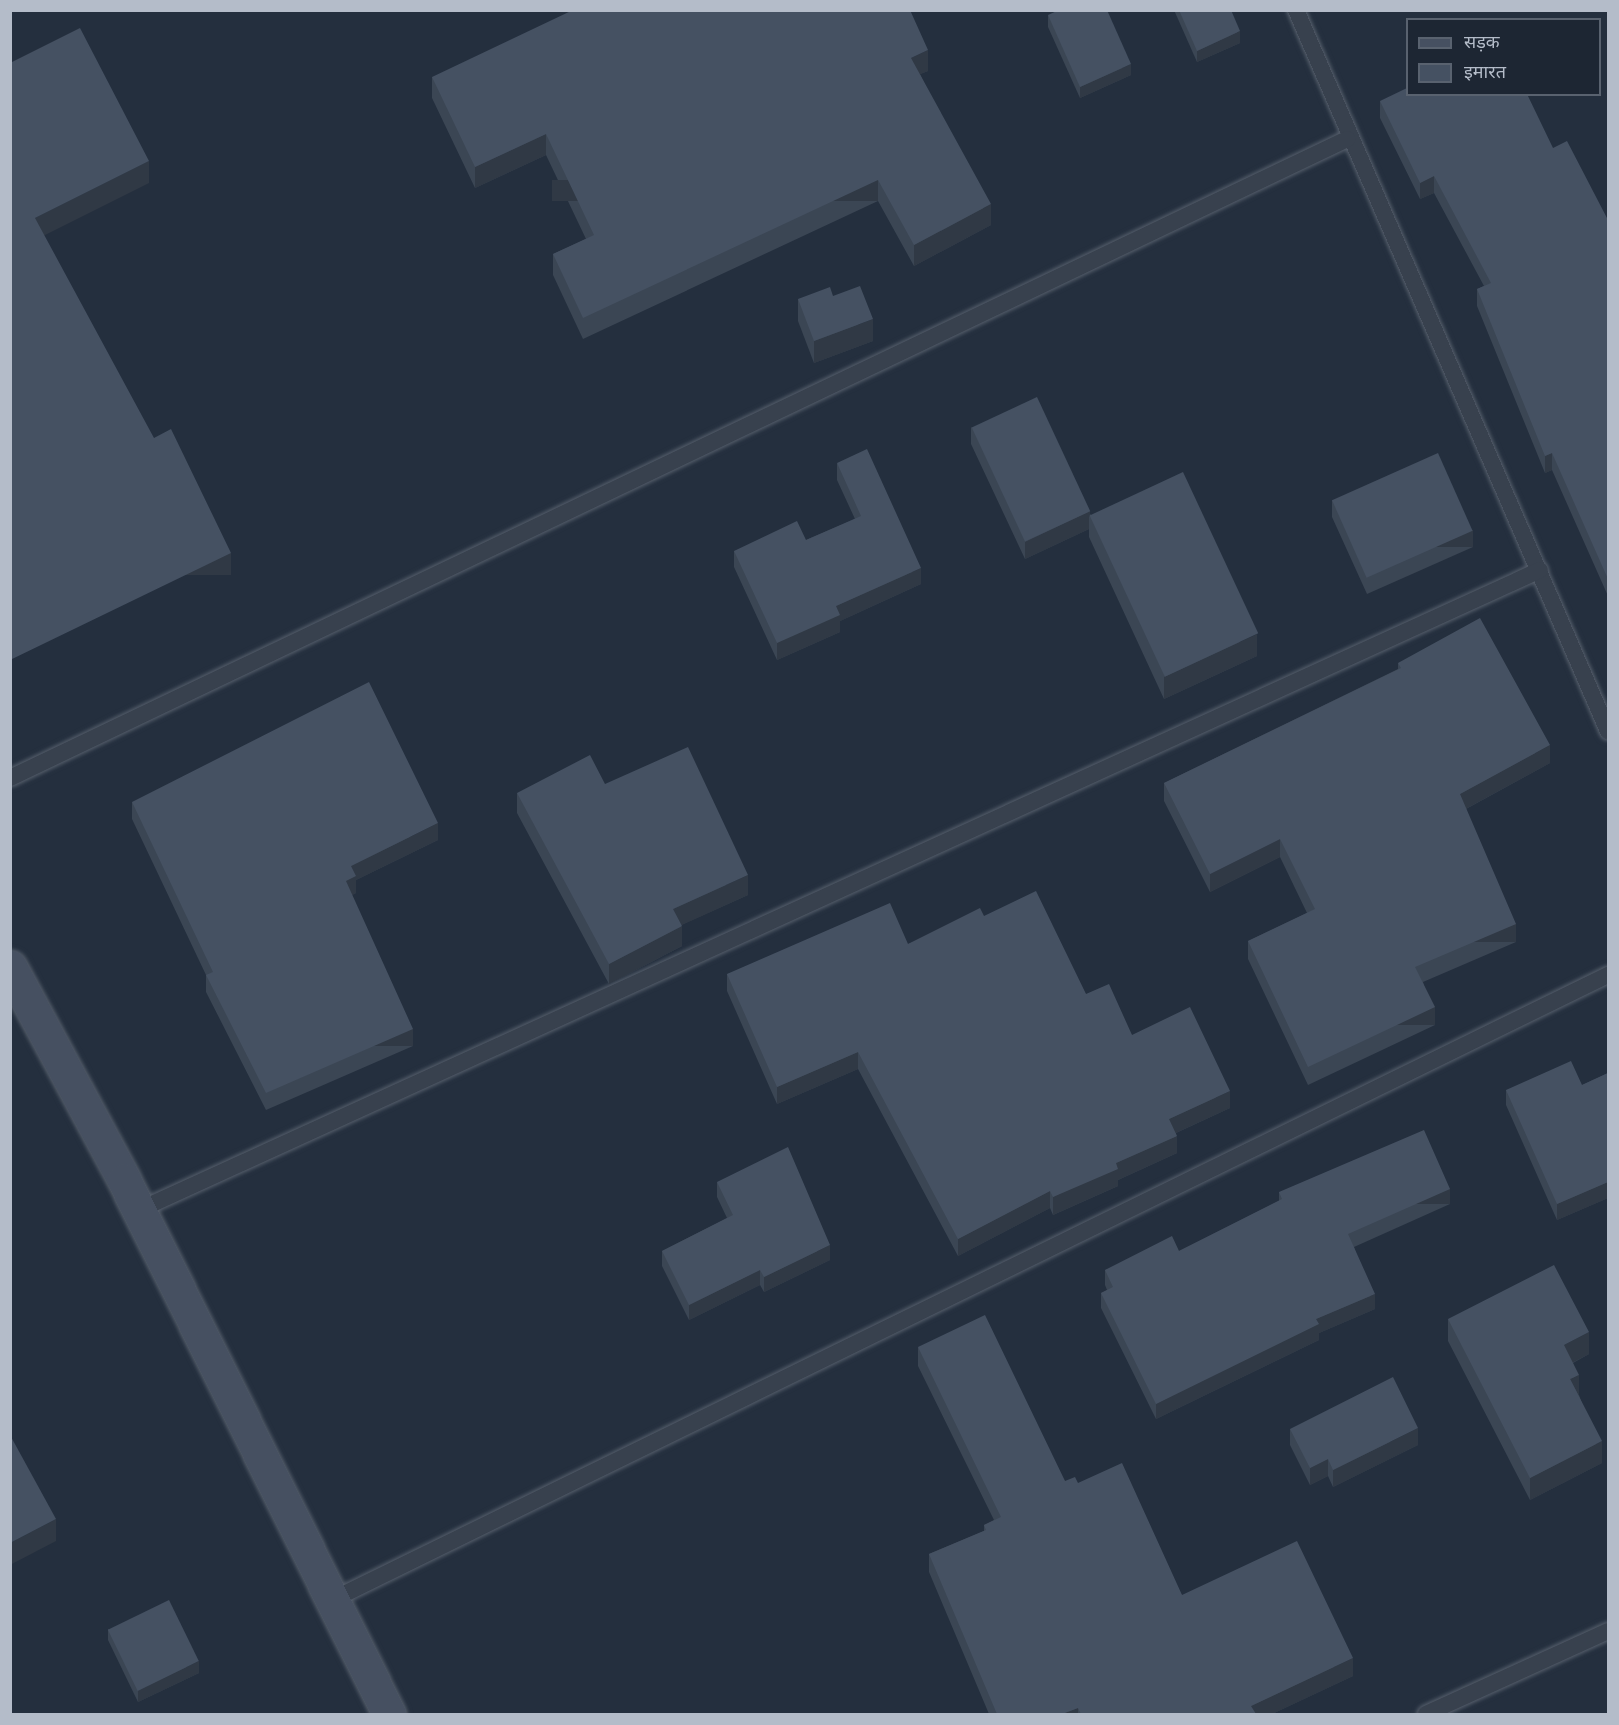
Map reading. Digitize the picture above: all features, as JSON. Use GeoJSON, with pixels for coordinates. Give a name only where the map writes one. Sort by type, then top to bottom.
{"type":"FeatureCollection","features":[{"type":"Feature","properties":{"kind":"street"},"geometry":{"type":"LineString","coordinates":[[10,967],[139,1210],[389,1714]]}},
{"type":"Feature","properties":{"kind":"lane"},"geometry":{"type":"LineString","coordinates":[[1296,10],[1347,139],[1540,570],[1608,731]]}},
{"type":"Feature","properties":{"kind":"lane"},"geometry":{"type":"LineString","coordinates":[[10,778],[1347,139]]}},
{"type":"Feature","properties":{"kind":"lane"},"geometry":{"type":"LineString","coordinates":[[139,1210],[1540,570]]}},
{"type":"Feature","properties":{"kind":"lane"},"geometry":{"type":"LineString","coordinates":[[332,1600],[1608,975]]}},
{"type":"Feature","properties":{"kind":"lane"},"geometry":{"type":"LineString","coordinates":[[1426,1714],[1608,1631]]}},
{"type":"Feature","properties":{"kind":"building"},"geometry":{"type":"Polygon","coordinates":[[[573,10],[910,10],[928,50],[911,58],[991,204],[914,245],[878,180],[583,318],[553,254],[594,235],[546,134],[475,167],[432,77],[573,10]]]}},
{"type":"Feature","properties":{"kind":"building"},"geometry":{"type":"Polygon","coordinates":[[[1059,10],[1107,10],[1131,64],[1080,87],[1048,15],[1059,10]]]}},
{"type":"Feature","properties":{"kind":"building"},"geometry":{"type":"Polygon","coordinates":[[[1179,10],[1231,10],[1240,31],[1197,51],[1179,10]]]}},
{"type":"Feature","properties":{"kind":"building"},"geometry":{"type":"Polygon","coordinates":[[[80,28],[149,161],[35,218],[154,438],[171,429],[231,553],[10,660],[10,63],[80,28]]]}},
{"type":"Feature","properties":{"kind":"building"},"geometry":{"type":"Polygon","coordinates":[[[1406,88],[1406,96],[1528,96],[1553,148],[1567,141],[1608,220],[1608,579],[1552,453],[1545,456],[1477,289],[1491,283],[1434,176],[1420,183],[1380,101],[1406,88]]]}},
{"type":"Feature","properties":{"kind":"building"},"geometry":{"type":"Polygon","coordinates":[[[860,286],[873,319],[814,341],[798,299],[830,287],[833,296],[860,286]]]}},
{"type":"Feature","properties":{"kind":"building"},"geometry":{"type":"Polygon","coordinates":[[[1037,397],[1090,511],[1025,542],[972,427],[1037,397]]]}},
{"type":"Feature","properties":{"kind":"building"},"geometry":{"type":"Polygon","coordinates":[[[867,449],[921,568],[836,606],[840,615],[777,643],[734,551],[797,521],[806,540],[861,516],[837,463],[867,449]]]}},
{"type":"Feature","properties":{"kind":"building"},"geometry":{"type":"Polygon","coordinates":[[[1438,453],[1473,531],[1367,578],[1332,500],[1438,453]]]}},
{"type":"Feature","properties":{"kind":"building"},"geometry":{"type":"Polygon","coordinates":[[[1183,472],[1258,633],[1165,677],[1090,516],[1183,472]]]}},
{"type":"Feature","properties":{"kind":"building"},"geometry":{"type":"Polygon","coordinates":[[[1480,618],[1550,745],[1460,794],[1516,924],[1415,967],[1435,1007],[1308,1067],[1248,941],[1315,909],[1280,839],[1210,874],[1164,783],[1401,668],[1398,663],[1480,618]]]}},
{"type":"Feature","properties":{"kind":"building"},"geometry":{"type":"Polygon","coordinates":[[[369,682],[438,823],[351,866],[356,876],[346,881],[413,1029],[266,1093],[206,975],[213,972],[132,802],[369,682]]]}},
{"type":"Feature","properties":{"kind":"building"},"geometry":{"type":"Polygon","coordinates":[[[688,747],[748,875],[673,909],[682,926],[609,964],[517,793],[590,755],[605,784],[688,747]]]}},
{"type":"Feature","properties":{"kind":"building"},"geometry":{"type":"Polygon","coordinates":[[[1036,891],[1086,994],[1109,984],[1132,1035],[1190,1007],[1230,1091],[1169,1119],[1177,1136],[1116,1163],[1118,1169],[1053,1197],[1050,1191],[958,1239],[858,1052],[777,1087],[727,974],[890,903],[908,944],[980,908],[984,916],[1036,891]]]}},
{"type":"Feature","properties":{"kind":"building"},"geometry":{"type":"Polygon","coordinates":[[[1571,1061],[1582,1085],[1608,1073],[1608,1182],[1557,1204],[1506,1090],[1571,1061]]]}},
{"type":"Feature","properties":{"kind":"building"},"geometry":{"type":"Polygon","coordinates":[[[1424,1130],[1450,1189],[1348,1234],[1375,1294],[1316,1319],[1319,1324],[1156,1404],[1101,1293],[1113,1287],[1105,1270],[1172,1236],[1179,1251],[1282,1199],[1279,1192],[1424,1130]]]}},
{"type":"Feature","properties":{"kind":"building"},"geometry":{"type":"Polygon","coordinates":[[[788,1147],[830,1245],[764,1277],[760,1270],[689,1305],[662,1251],[733,1215],[717,1182],[788,1147]]]}},
{"type":"Feature","properties":{"kind":"building"},"geometry":{"type":"Polygon","coordinates":[[[1554,1265],[1589,1332],[1564,1345],[1579,1375],[1570,1379],[1602,1441],[1530,1478],[1448,1319],[1554,1265]]]}},
{"type":"Feature","properties":{"kind":"building"},"geometry":{"type":"Polygon","coordinates":[[[985,1315],[1065,1481],[1075,1477],[1078,1483],[1122,1463],[1182,1595],[1297,1541],[1353,1658],[1251,1706],[1256,1714],[1081,1714],[1078,1708],[1062,1714],[997,1714],[929,1554],[986,1530],[984,1525],[1001,1517],[918,1347],[985,1315]]]}},
{"type":"Feature","properties":{"kind":"building"},"geometry":{"type":"Polygon","coordinates":[[[1393,1377],[1418,1428],[1333,1470],[1328,1459],[1310,1468],[1290,1429],[1393,1377]]]}},
{"type":"Feature","properties":{"kind":"building"},"geometry":{"type":"Polygon","coordinates":[[[10,1435],[56,1519],[10,1543],[10,1435]]]}},
{"type":"Feature","properties":{"kind":"building"},"geometry":{"type":"Polygon","coordinates":[[[169,1600],[199,1661],[138,1691],[108,1630],[169,1600]]]}}]}
